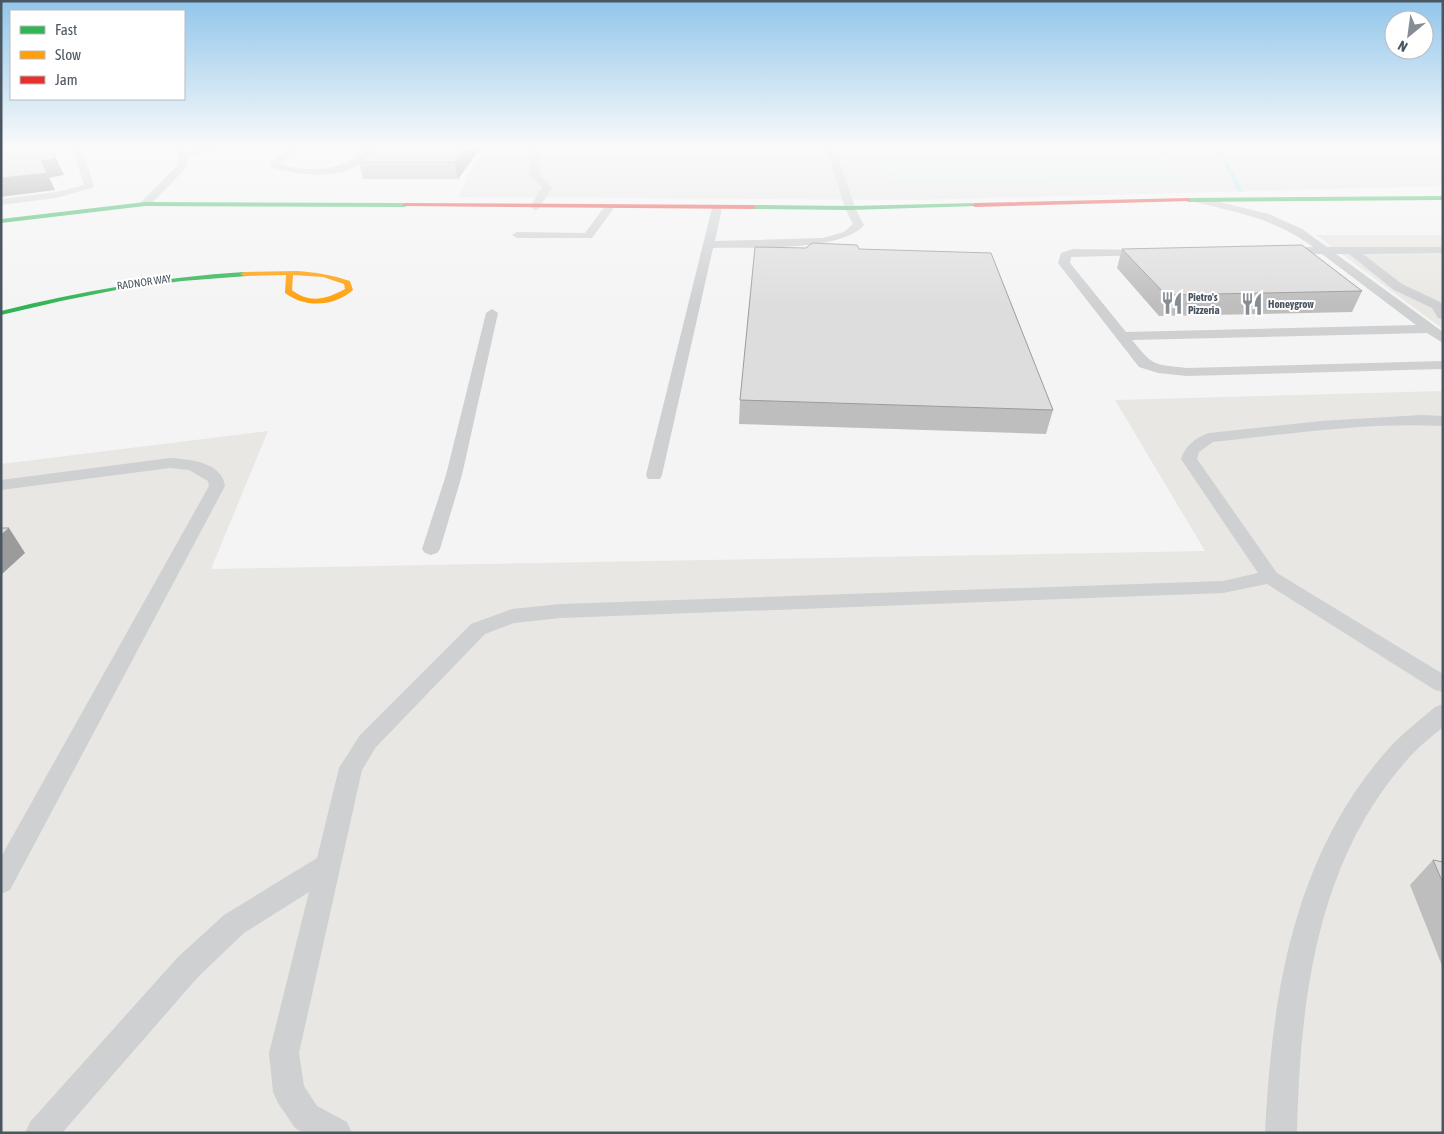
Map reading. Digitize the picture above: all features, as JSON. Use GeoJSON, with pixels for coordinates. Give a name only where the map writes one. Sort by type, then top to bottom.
{"type":"FeatureCollection","features":[{"type":"Feature","properties":{"kind":"main road"},"geometry":{"type":"LineString","coordinates":[[2,222],[57,213],[145,204],[850,208],[1209,200]]}},
{"type":"Feature","properties":{"kind":"main road","name":"RADNOR WAY"},"geometry":{"type":"LineString","coordinates":[[1,312],[52,299],[139,282],[207,275],[290,274],[320,274],[337,277],[347,282],[349,290],[325,302],[299,301],[288,291],[290,274]]}},
{"type":"Feature","properties":{"kind":"lane"},"geometry":{"type":"LineString","coordinates":[[1,202],[18,200]]}},
{"type":"Feature","properties":{"kind":"lane"},"geometry":{"type":"LineString","coordinates":[[145,204],[149,200]]}},
{"type":"Feature","properties":{"kind":"lane"},"geometry":{"type":"LineString","coordinates":[[535,207],[539,200]]}},
{"type":"Feature","properties":{"kind":"lane"},"geometry":{"type":"LineString","coordinates":[[708,245],[824,241],[848,234],[858,225],[847,200]]}},
{"type":"Feature","properties":{"kind":"lane"},"geometry":{"type":"LineString","coordinates":[[1199,200],[1265,216],[1298,231],[1443,339]]}},
{"type":"Feature","properties":{"kind":"lane"},"geometry":{"type":"LineString","coordinates":[[517,235],[588,236],[609,208]]}},
{"type":"Feature","properties":{"kind":"lane"},"geometry":{"type":"LineString","coordinates":[[654,475],[717,208]]}},
{"type":"Feature","properties":{"kind":"lane"},"geometry":{"type":"LineString","coordinates":[[1352,250],[1398,287],[1436,305],[1443,315]]}},
{"type":"Feature","properties":{"kind":"lane"},"geometry":{"type":"LineString","coordinates":[[1275,251],[1443,250]]}},
{"type":"Feature","properties":{"kind":"lane"},"geometry":{"type":"LineString","coordinates":[[1160,252],[1073,252],[1064,255],[1064,263],[1144,364],[1187,372],[1443,365]]}},
{"type":"Feature","properties":{"kind":"lane"},"geometry":{"type":"LineString","coordinates":[[431,548],[454,475],[492,312]]}},
{"type":"Feature","properties":{"kind":"lane"},"geometry":{"type":"LineString","coordinates":[[1411,315],[1443,315]]}},
{"type":"Feature","properties":{"kind":"lane"},"geometry":{"type":"LineString","coordinates":[[1122,336],[1429,329]]}},
{"type":"Feature","properties":{"kind":"lane"},"geometry":{"type":"LineString","coordinates":[[1443,421],[1420,420],[1321,426],[1209,438],[1192,450],[1189,459],[1270,577],[1443,684]]}},
{"type":"Feature","properties":{"kind":"lane"},"geometry":{"type":"LineString","coordinates":[[1,485],[170,463],[190,464],[208,471],[216,479],[217,486],[1,882]]}},
{"type":"Feature","properties":{"kind":"lane"},"geometry":{"type":"LineString","coordinates":[[336,1133],[306,1117],[290,1092],[284,1053],[351,768],[368,741],[478,629],[512,616],[561,611],[1223,587],[1270,577]]}},
{"type":"Feature","properties":{"kind":"lane"},"geometry":{"type":"LineString","coordinates":[[1281,1133],[1286,1034],[1296,974],[1310,913],[1330,861],[1353,812],[1384,770],[1421,730],[1443,713]]}},
{"type":"Feature","properties":{"kind":"lane"},"geometry":{"type":"LineString","coordinates":[[41,1133],[188,967],[234,924],[328,866]]}},
{"type":"Feature","properties":{"kind":"shaded area"},"geometry":{"type":"Polygon","coordinates":[[[1316,235],[1443,235],[1443,329],[1316,235]]]}},
{"type":"Feature","properties":{"kind":"shaded area"},"geometry":{"type":"Polygon","coordinates":[[[1443,391],[1443,1133],[1,1133],[1,464],[268,431],[211,569],[1205,551],[1115,400],[1443,391]]]}},
{"type":"Feature","properties":{"kind":"building"},"geometry":{"type":"Polygon","coordinates":[[[812,243],[857,245],[859,249],[991,253],[1053,410],[740,400],[755,247],[806,248],[812,243]]]}},
{"type":"Feature","properties":{"kind":"building"},"geometry":{"type":"Polygon","coordinates":[[[1302,245],[1362,291],[1166,295],[1122,249],[1302,245]]]}},
{"type":"Feature","properties":{"kind":"building"},"geometry":{"type":"Polygon","coordinates":[[[1,528],[9,528],[1,535],[1,528]]]}},
{"type":"Feature","properties":{"kind":"building"},"geometry":{"type":"Polygon","coordinates":[[[1433,860],[1443,862],[1443,883],[1433,860]]]}},
{"type":"Feature","properties":{"kind":"traffic: fast"},"geometry":{"type":"LineString","coordinates":[[1188,200],[1198,200]]}},
{"type":"Feature","properties":{"kind":"traffic: fast"},"geometry":{"type":"LineString","coordinates":[[1,221],[145,204],[405,205]]}},
{"type":"Feature","properties":{"kind":"traffic: fast"},"geometry":{"type":"LineString","coordinates":[[753,207],[850,208],[975,205]]}},
{"type":"Feature","properties":{"kind":"traffic: fast"},"geometry":{"type":"LineString","coordinates":[[1,313],[121,287],[182,279],[244,274]]}},
{"type":"Feature","properties":{"kind":"traffic: slow"},"geometry":{"type":"LineString","coordinates":[[244,274],[297,273],[323,275],[347,283],[349,290],[334,298],[310,302],[295,297],[288,291],[290,274]]}},
{"type":"Feature","properties":{"kind":"traffic: jam"},"geometry":{"type":"LineString","coordinates":[[975,205],[1188,200]]}},
{"type":"Feature","properties":{"kind":"traffic: jam"},"geometry":{"type":"LineString","coordinates":[[405,205],[753,207]]}},
{"type":"Feature","properties":{"kind":"place","name":"Pietro's Pizzeria"},"geometry":{"type":"Point","coordinates":[1172,303]}},
{"type":"Feature","properties":{"kind":"place","name":"Honeygrow"},"geometry":{"type":"Point","coordinates":[1252,304]}}]}
